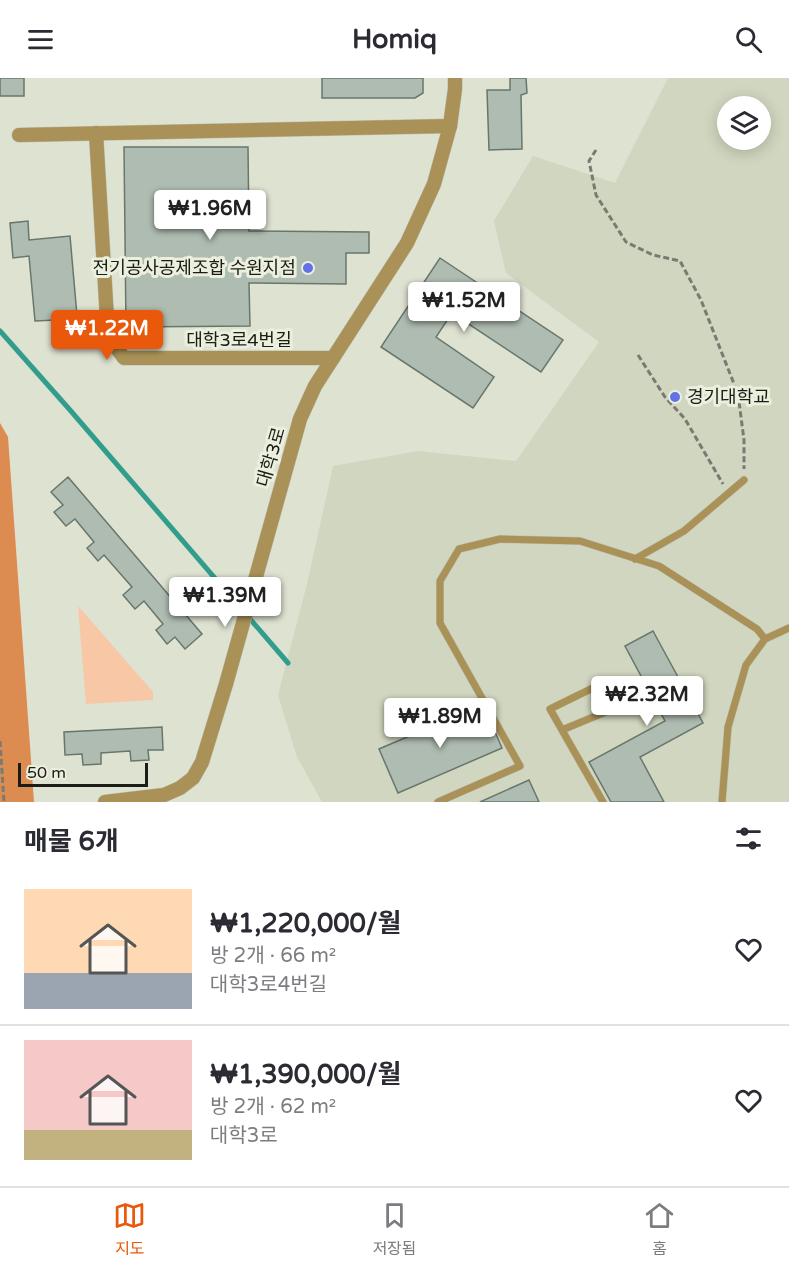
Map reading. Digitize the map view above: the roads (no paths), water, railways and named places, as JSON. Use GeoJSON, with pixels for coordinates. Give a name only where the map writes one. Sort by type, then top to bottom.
{"type":"FeatureCollection","features":[{"type":"Feature","properties":{"kind":"street","name":"대학3로"},"geometry":{"type":"LineString","coordinates":[[105,802],[164,795],[180,788],[193,778],[202,762],[300,419],[315,386],[407,243],[434,184],[450,126],[456,89],[455,78]]}},
{"type":"Feature","properties":{"kind":"street"},"geometry":{"type":"LineString","coordinates":[[19,135],[450,126]]}},
{"type":"Feature","properties":{"kind":"street","name":"대학3로4번길"},"geometry":{"type":"LineString","coordinates":[[96,134],[108,336],[124,358],[333,358]]}},
{"type":"Feature","properties":{"kind":"lane"},"geometry":{"type":"LineString","coordinates":[[635,559],[684,531],[744,480]]}},
{"type":"Feature","properties":{"kind":"lane"},"geometry":{"type":"LineString","coordinates":[[438,802],[520,766],[440,623],[440,581],[459,549],[500,539],[580,541],[659,566],[757,629],[765,639]]}},
{"type":"Feature","properties":{"kind":"lane"},"geometry":{"type":"LineString","coordinates":[[722,802],[728,727],[746,665],[765,639],[789,628]]}},
{"type":"Feature","properties":{"kind":"lane"},"geometry":{"type":"LineString","coordinates":[[562,730],[615,708],[601,684],[550,709],[603,802]]}},
{"type":"Feature","properties":{"kind":"waterway"},"geometry":{"type":"LineString","coordinates":[[0,331],[288,663]]}},
{"type":"Feature","properties":{"kind":"place","name":"전기공사공제조합 수원지점"},"geometry":{"type":"Point","coordinates":[308,268]}},
{"type":"Feature","properties":{"kind":"place","name":"경기대학교"},"geometry":{"type":"Point","coordinates":[675,397]}}]}
